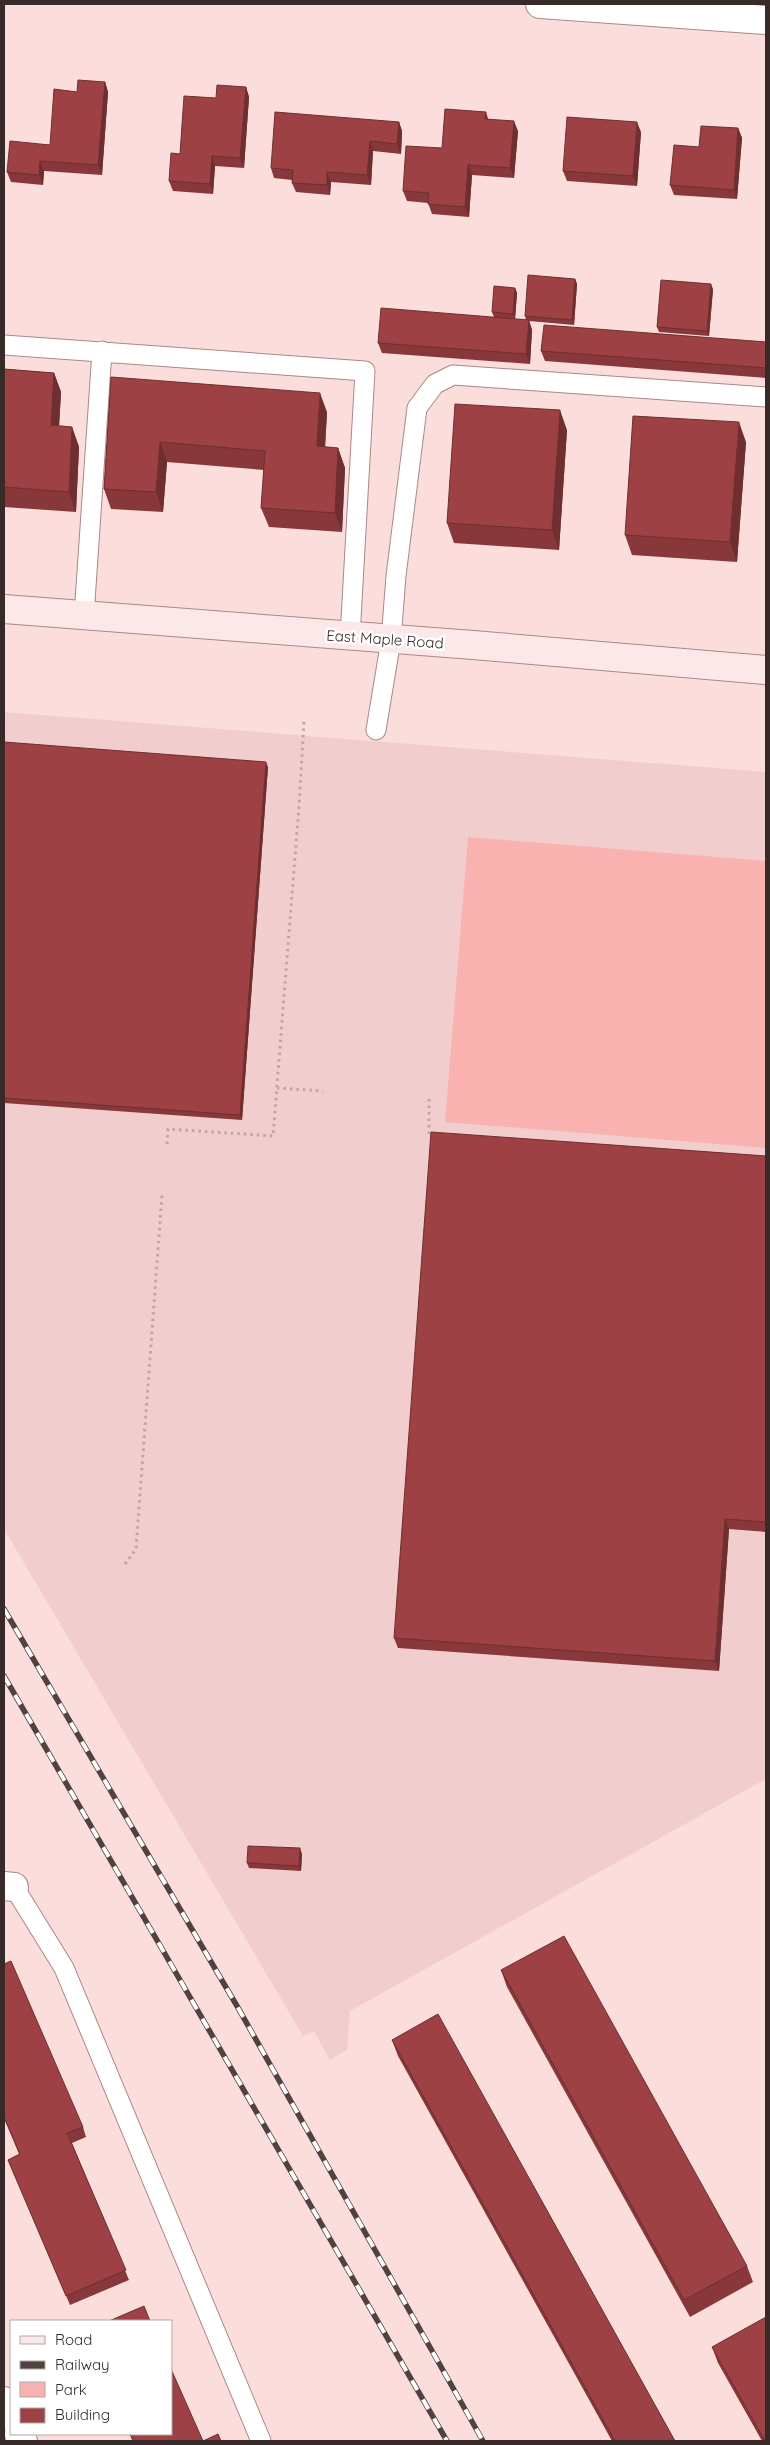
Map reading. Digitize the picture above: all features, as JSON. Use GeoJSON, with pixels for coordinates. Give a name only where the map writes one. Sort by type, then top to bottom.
{"type":"FeatureCollection","features":[{"type":"Feature","properties":{"kind":"main road","name":"East Maple Road"},"geometry":{"type":"LineString","coordinates":[[4,610],[473,645],[766,670]]}},
{"type":"Feature","properties":{"kind":"street"},"geometry":{"type":"LineString","coordinates":[[540,4],[766,20]]}},
{"type":"Feature","properties":{"kind":"street"},"geometry":{"type":"LineString","coordinates":[[4,2401],[10,2415]]}},
{"type":"Feature","properties":{"kind":"lane"},"geometry":{"type":"LineString","coordinates":[[4,345],[365,370],[350,637]]}},
{"type":"Feature","properties":{"kind":"lane"},"geometry":{"type":"LineString","coordinates":[[84,616],[102,351]]}},
{"type":"Feature","properties":{"kind":"lane"},"geometry":{"type":"LineString","coordinates":[[376,730],[391,640],[396,576],[417,408],[435,384],[453,375],[766,397]]}},
{"type":"Feature","properties":{"kind":"lane"},"geometry":{"type":"LineString","coordinates":[[9,1887],[64,1968],[261,2441]]}},
{"type":"Feature","properties":{"kind":"path"},"geometry":{"type":"LineString","coordinates":[[167,1144],[168,1129],[273,1136],[300,806],[304,722]]}},
{"type":"Feature","properties":{"kind":"path"},"geometry":{"type":"LineString","coordinates":[[277,1088],[323,1091]]}},
{"type":"Feature","properties":{"kind":"path"},"geometry":{"type":"LineString","coordinates":[[429,1099],[429,1134],[436,1135]]}},
{"type":"Feature","properties":{"kind":"path"},"geometry":{"type":"LineString","coordinates":[[125,1564],[136,1549],[162,1195]]}},
{"type":"Feature","properties":{"kind":"shaded area"},"geometry":{"type":"Polygon","coordinates":[[[4,712],[766,772],[766,1779],[350,2011],[347,2050],[330,2060],[314,2031],[303,2036],[4,1529],[4,712]]]}},
{"type":"Feature","properties":{"kind":"green space"},"geometry":{"type":"Polygon","coordinates":[[[468,837],[766,861],[766,1148],[445,1122],[468,837]]]}},
{"type":"Feature","properties":{"kind":"building"},"geometry":{"type":"Polygon","coordinates":[[[78,80],[105,82],[98,165],[40,161],[39,175],[7,172],[10,141],[50,145],[54,89],[77,92],[78,80]]]}},
{"type":"Feature","properties":{"kind":"building"},"geometry":{"type":"Polygon","coordinates":[[[217,85],[246,87],[240,158],[212,156],[210,184],[169,181],[171,153],[180,154],[184,96],[216,98],[217,85]]]}},
{"type":"Feature","properties":{"kind":"building"},"geometry":{"type":"Polygon","coordinates":[[[445,109],[486,112],[485,119],[514,121],[510,168],[468,165],[465,207],[428,204],[429,193],[403,191],[406,146],[442,148],[445,109]]]}},
{"type":"Feature","properties":{"kind":"building"},"geometry":{"type":"Polygon","coordinates":[[[275,112],[399,122],[397,144],[370,141],[367,175],[327,172],[327,185],[292,183],[293,170],[271,168],[275,112]]]}},
{"type":"Feature","properties":{"kind":"building"},"geometry":{"type":"Polygon","coordinates":[[[567,117],[637,122],[633,176],[563,171],[567,117]]]}},
{"type":"Feature","properties":{"kind":"building"},"geometry":{"type":"Polygon","coordinates":[[[701,126],[738,128],[734,190],[670,185],[674,145],[699,147],[701,126]]]}},
{"type":"Feature","properties":{"kind":"building"},"geometry":{"type":"Polygon","coordinates":[[[528,275],[575,279],[572,320],[525,316],[528,275]]]}},
{"type":"Feature","properties":{"kind":"building"},"geometry":{"type":"Polygon","coordinates":[[[661,280],[711,284],[707,331],[657,327],[661,280]]]}},
{"type":"Feature","properties":{"kind":"building"},"geometry":{"type":"Polygon","coordinates":[[[494,286],[515,288],[513,314],[492,312],[494,286]]]}},
{"type":"Feature","properties":{"kind":"building"},"geometry":{"type":"Polygon","coordinates":[[[381,308],[529,320],[526,354],[378,343],[381,308]]]}},
{"type":"Feature","properties":{"kind":"building"},"geometry":{"type":"Polygon","coordinates":[[[544,325],[766,342],[766,368],[541,351],[544,325]]]}},
{"type":"Feature","properties":{"kind":"building"},"geometry":{"type":"Polygon","coordinates":[[[4,369],[54,373],[51,425],[72,427],[69,492],[4,487],[4,369]]]}},
{"type":"Feature","properties":{"kind":"building"},"geometry":{"type":"Polygon","coordinates":[[[111,377],[320,393],[317,446],[338,448],[335,513],[261,508],[265,451],[160,442],[156,492],[104,489],[111,377]]]}},
{"type":"Feature","properties":{"kind":"building"},"geometry":{"type":"Polygon","coordinates":[[[455,404],[560,410],[552,530],[447,523],[455,404]]]}},
{"type":"Feature","properties":{"kind":"building"},"geometry":{"type":"Polygon","coordinates":[[[633,416],[739,422],[730,542],[625,535],[633,416]]]}},
{"type":"Feature","properties":{"kind":"building"},"geometry":{"type":"Polygon","coordinates":[[[4,742],[266,762],[240,1115],[4,1098],[4,742]]]}},
{"type":"Feature","properties":{"kind":"building"},"geometry":{"type":"Polygon","coordinates":[[[431,1132],[766,1156],[766,1522],[725,1519],[715,1661],[394,1638],[431,1132]]]}},
{"type":"Feature","properties":{"kind":"building"},"geometry":{"type":"Polygon","coordinates":[[[248,1846],[300,1848],[299,1866],[247,1863],[248,1846]]]}},
{"type":"Feature","properties":{"kind":"building"},"geometry":{"type":"Polygon","coordinates":[[[564,1936],[747,2266],[684,2300],[501,1970],[564,1936]]]}},
{"type":"Feature","properties":{"kind":"building"},"geometry":{"type":"Polygon","coordinates":[[[11,1961],[83,2127],[67,2133],[126,2270],[66,2296],[8,2160],[20,2154],[4,2117],[4,1964],[11,1961]]]}},
{"type":"Feature","properties":{"kind":"building"},"geometry":{"type":"Polygon","coordinates":[[[438,2014],[675,2441],[615,2441],[392,2040],[438,2014]]]}},
{"type":"Feature","properties":{"kind":"building"},"geometry":{"type":"Polygon","coordinates":[[[144,2306],[150,2320],[111,2320],[144,2306]]]}},
{"type":"Feature","properties":{"kind":"building"},"geometry":{"type":"Polygon","coordinates":[[[766,2317],[766,2441],[765,2441],[712,2347],[766,2317]]]}},
{"type":"Feature","properties":{"kind":"building"},"geometry":{"type":"Polygon","coordinates":[[[172,2371],[203,2441],[133,2441],[130,2435],[172,2435],[172,2371]]]}},
{"type":"Feature","properties":{"kind":"building"},"geometry":{"type":"Polygon","coordinates":[[[218,2434],[221,2441],[203,2441],[218,2434]]]}},
{"type":"Feature","properties":{"kind":"railway"},"geometry":{"type":"LineString","coordinates":[[4,1609],[237,2006],[483,2441]]}},
{"type":"Feature","properties":{"kind":"railway"},"geometry":{"type":"LineString","coordinates":[[4,1676],[447,2441]]}}]}
